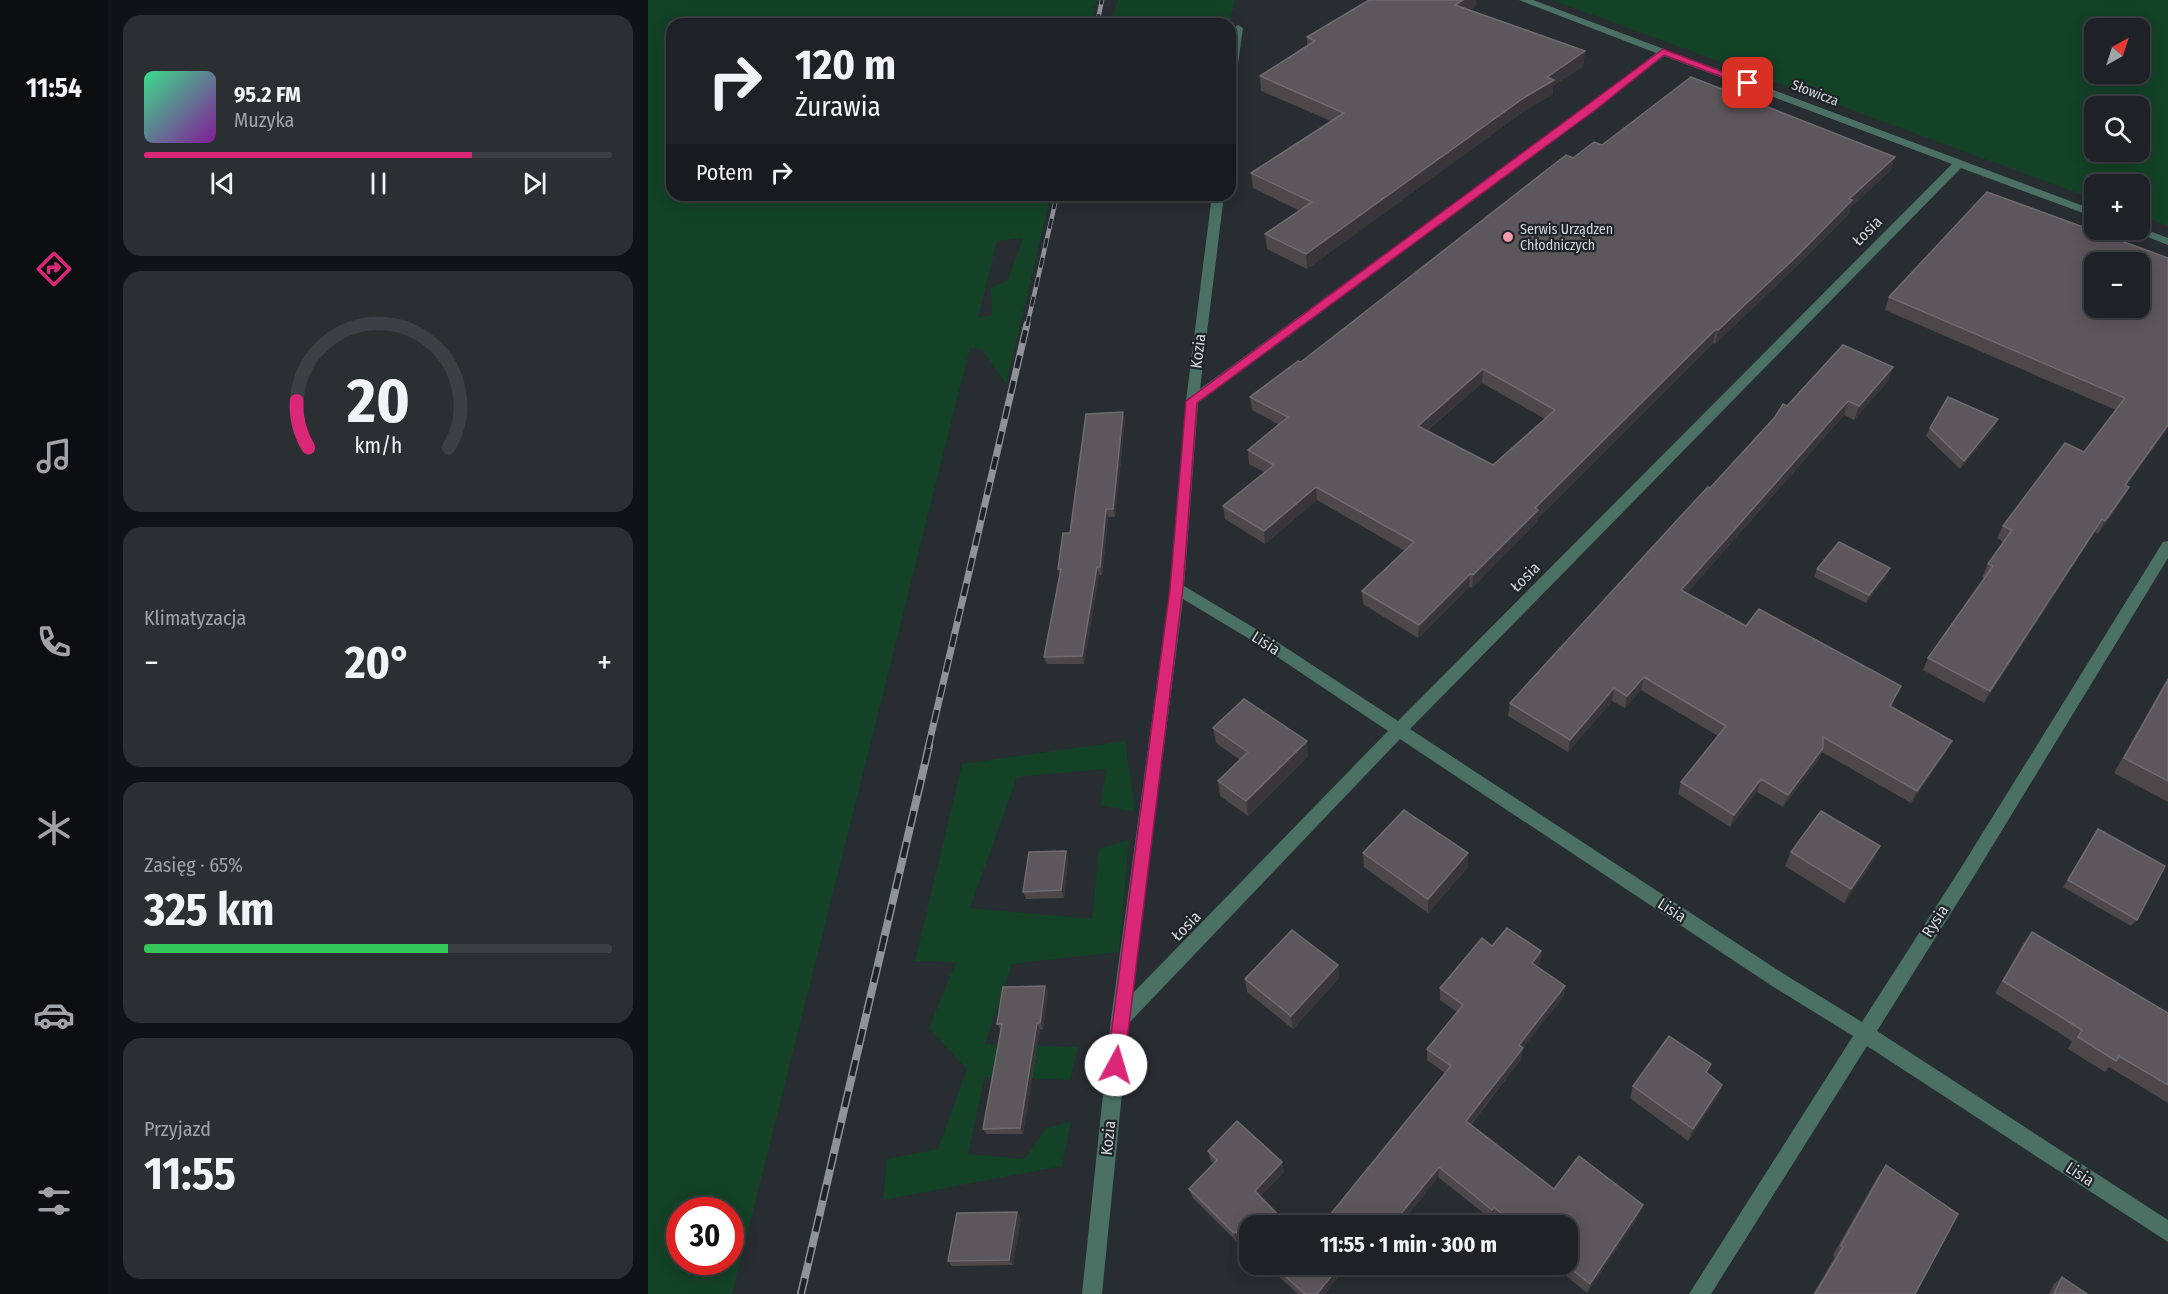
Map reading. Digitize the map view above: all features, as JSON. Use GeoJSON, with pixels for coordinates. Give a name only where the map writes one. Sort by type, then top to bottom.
{"type":"FeatureCollection","features":[{"type":"Feature","properties":{"kind":"street","name":"Słowicza"},"geometry":{"type":"LineString","coordinates":[[1524,0],[2084,210]]}},
{"type":"Feature","properties":{"kind":"street"},"geometry":{"type":"LineString","coordinates":[[1236,42],[1238,28]]}},
{"type":"Feature","properties":{"kind":"street"},"geometry":{"type":"LineString","coordinates":[[1192,401],[1594,106],[1663,52]]}},
{"type":"Feature","properties":{"kind":"street","name":"Łosia"},"geometry":{"type":"LineString","coordinates":[[1120,1019],[1399,730],[1959,163]]}},
{"type":"Feature","properties":{"kind":"street","name":"Kozia"},"geometry":{"type":"LineString","coordinates":[[1092,1294],[1120,1019],[1176,588],[1192,401],[1217,201]]}},
{"type":"Feature","properties":{"kind":"street"},"geometry":{"type":"LineString","coordinates":[[2150,235],[2168,242]]}},
{"type":"Feature","properties":{"kind":"street","name":"Rysia"},"geometry":{"type":"LineString","coordinates":[[1699,1294],[1970,868],[2168,546]]}},
{"type":"Feature","properties":{"kind":"street","name":"Lisia"},"geometry":{"type":"LineString","coordinates":[[1176,588],[1266,642],[1778,980],[1865,1034],[2168,1232]]}},
{"type":"Feature","properties":{"kind":"green space"},"geometry":{"type":"Polygon","coordinates":[[[648,0],[1097,0],[1092,18],[666,18],[666,201],[1050,201],[1006,384],[982,349],[970,348],[744,1246],[744,1197],[666,1197],[666,1275],[737,1275],[732,1294],[648,1294],[648,0]],[[1023,238],[997,241],[978,318],[992,315],[991,288],[1008,280],[1023,238]]]}},
{"type":"Feature","properties":{"kind":"green space"},"geometry":{"type":"Polygon","coordinates":[[[1118,0],[1235,0],[1230,18],[1112,18],[1118,0]]]}},
{"type":"Feature","properties":{"kind":"green space"},"geometry":{"type":"Polygon","coordinates":[[[1552,0],[2168,0],[2168,226],[2150,219],[2150,174],[2084,174],[2084,195],[1552,0]]]}},
{"type":"Feature","properties":{"kind":"green space"},"geometry":{"type":"Polygon","coordinates":[[[1125,741],[1135,812],[1101,805],[1106,769],[1017,777],[970,908],[1092,919],[1099,849],[1129,840],[1119,952],[1012,964],[985,1044],[1078,1047],[1070,1080],[985,1077],[968,1154],[1025,1159],[1046,1128],[1071,1122],[1062,1166],[883,1200],[887,1159],[938,1149],[967,1069],[929,1028],[956,962],[915,961],[962,764],[1125,741]]]}},
{"type":"Feature","properties":{"kind":"building"},"geometry":{"type":"Polygon","coordinates":[[[1369,0],[1463,0],[1455,5],[1585,51],[1547,77],[1554,80],[1525,97],[1306,254],[1265,234],[1312,202],[1251,173],[1344,113],[1260,76],[1315,41],[1307,37],[1369,0]]]}},
{"type":"Feature","properties":{"kind":"building"},"geometry":{"type":"Polygon","coordinates":[[[1691,77],[1895,157],[1849,199],[1852,200],[1800,253],[1718,330],[1716,329],[1535,508],[1538,510],[1473,575],[1470,574],[1419,625],[1362,591],[1414,542],[1316,487],[1264,531],[1223,506],[1274,465],[1248,450],[1288,417],[1250,397],[1298,361],[1301,362],[1566,155],[1573,158],[1594,142],[1602,145],[1691,77]],[[1483,369],[1418,426],[1493,465],[1555,410],[1483,369]]]}},
{"type":"Feature","properties":{"kind":"building"},"geometry":{"type":"Polygon","coordinates":[[[1987,192],[2084,227],[2084,240],[2119,240],[2168,258],[2168,425],[2125,485],[2129,487],[2105,521],[2102,519],[1990,691],[1928,658],[1993,566],[1988,564],[2012,530],[2003,526],[2065,443],[2084,452],[2125,398],[1889,297],[1987,192]]]}},
{"type":"Feature","properties":{"kind":"building"},"geometry":{"type":"Polygon","coordinates":[[[1843,345],[1893,367],[1859,406],[1848,401],[1681,590],[1746,626],[1759,609],[1901,686],[1890,706],[1952,741],[1917,791],[1823,737],[1823,748],[1788,795],[1761,779],[1734,815],[1681,782],[1726,726],[1644,677],[1627,696],[1614,688],[1570,740],[1510,703],[1775,417],[1783,404],[1787,406],[1843,345]]]}},
{"type":"Feature","properties":{"kind":"building"},"geometry":{"type":"Polygon","coordinates":[[[1948,397],[1998,419],[1964,461],[1930,428],[1948,397]]]}},
{"type":"Feature","properties":{"kind":"building"},"geometry":{"type":"Polygon","coordinates":[[[1123,412],[1113,509],[1106,509],[1100,567],[1097,567],[1082,656],[1044,657],[1061,569],[1058,569],[1063,533],[1070,533],[1086,414],[1123,412]]]}},
{"type":"Feature","properties":{"kind":"building"},"geometry":{"type":"Polygon","coordinates":[[[1839,542],[1890,568],[1869,595],[1817,569],[1839,542]]]}},
{"type":"Feature","properties":{"kind":"building"},"geometry":{"type":"Polygon","coordinates":[[[2168,680],[2168,781],[2124,758],[2168,680]]]}},
{"type":"Feature","properties":{"kind":"building"},"geometry":{"type":"Polygon","coordinates":[[[1244,699],[1307,741],[1246,801],[1218,781],[1248,752],[1213,728],[1244,699]]]}},
{"type":"Feature","properties":{"kind":"building"},"geometry":{"type":"Polygon","coordinates":[[[1404,810],[1468,853],[1428,899],[1363,853],[1404,810]]]}},
{"type":"Feature","properties":{"kind":"building"},"geometry":{"type":"Polygon","coordinates":[[[1821,811],[1880,846],[1851,889],[1791,852],[1821,811]]]}},
{"type":"Feature","properties":{"kind":"building"},"geometry":{"type":"Polygon","coordinates":[[[2098,829],[2165,866],[2137,920],[2068,880],[2098,829]]]}},
{"type":"Feature","properties":{"kind":"building"},"geometry":{"type":"Polygon","coordinates":[[[1066,851],[1061,890],[1023,892],[1029,852],[1066,851]]]}},
{"type":"Feature","properties":{"kind":"building"},"geometry":{"type":"Polygon","coordinates":[[[1507,928],[1541,951],[1532,963],[1565,986],[1519,1045],[1523,1048],[1466,1121],[1554,1189],[1579,1156],[1643,1205],[1590,1284],[1578,1274],[1578,1215],[1504,1215],[1494,1207],[1492,1210],[1439,1167],[1400,1215],[1330,1215],[1451,1066],[1427,1049],[1463,1005],[1440,988],[1482,938],[1492,946],[1507,928]]]}},
{"type":"Feature","properties":{"kind":"building"},"geometry":{"type":"Polygon","coordinates":[[[1292,930],[1338,965],[1291,1016],[1245,979],[1292,930]]]}},
{"type":"Feature","properties":{"kind":"building"},"geometry":{"type":"Polygon","coordinates":[[[2032,932],[2168,1013],[2168,1085],[2119,1056],[2116,1061],[2078,1037],[2082,1030],[2003,981],[2032,932]]]}},
{"type":"Feature","properties":{"kind":"building"},"geometry":{"type":"Polygon","coordinates":[[[1045,986],[1020,1128],[983,1129],[1002,1024],[997,1024],[1003,987],[1045,986]]]}},
{"type":"Feature","properties":{"kind":"building"},"geometry":{"type":"Polygon","coordinates":[[[1669,1036],[1711,1064],[1706,1072],[1722,1085],[1693,1129],[1633,1086],[1669,1036]]]}},
{"type":"Feature","properties":{"kind":"building"},"geometry":{"type":"Polygon","coordinates":[[[1237,1121],[1282,1162],[1255,1191],[1278,1215],[1239,1215],[1239,1235],[1234,1233],[1189,1189],[1217,1160],[1208,1151],[1237,1121]]]}},
{"type":"Feature","properties":{"kind":"building"},"geometry":{"type":"Polygon","coordinates":[[[1886,1165],[1958,1214],[1915,1294],[1815,1294],[1843,1247],[1841,1245],[1886,1165]]]}},
{"type":"Feature","properties":{"kind":"building"},"geometry":{"type":"Polygon","coordinates":[[[1017,1212],[1009,1260],[948,1261],[957,1213],[1017,1212]]]}},
{"type":"Feature","properties":{"kind":"building"},"geometry":{"type":"Polygon","coordinates":[[[1284,1275],[1332,1275],[1317,1294],[1305,1294],[1284,1275]]]}},
{"type":"Feature","properties":{"kind":"building"},"geometry":{"type":"Polygon","coordinates":[[[2062,1277],[2087,1294],[2054,1294],[2062,1277]]]}},
{"type":"Feature","properties":{"kind":"railway"},"geometry":{"type":"LineString","coordinates":[[1098,18],[1102,0]]}},
{"type":"Feature","properties":{"kind":"railway"},"geometry":{"type":"LineString","coordinates":[[1027,326],[1056,201]]}},
{"type":"Feature","properties":{"kind":"railway"},"geometry":{"type":"LineString","coordinates":[[928,748],[1027,324]]}},
{"type":"Feature","properties":{"kind":"railway"},"geometry":{"type":"LineString","coordinates":[[801,1294],[929,746]]}},
{"type":"Feature","properties":{"kind":"place","name":"Serwis Urządzen Chłodniczych"},"geometry":{"type":"Point","coordinates":[1508,237]}},
{"type":"Feature","properties":{"kind":"route"},"geometry":{"type":"LineString","coordinates":[[1116,1065],[1176,588],[1192,401],[1594,106],[1663,52],[1748,83]]}}]}
